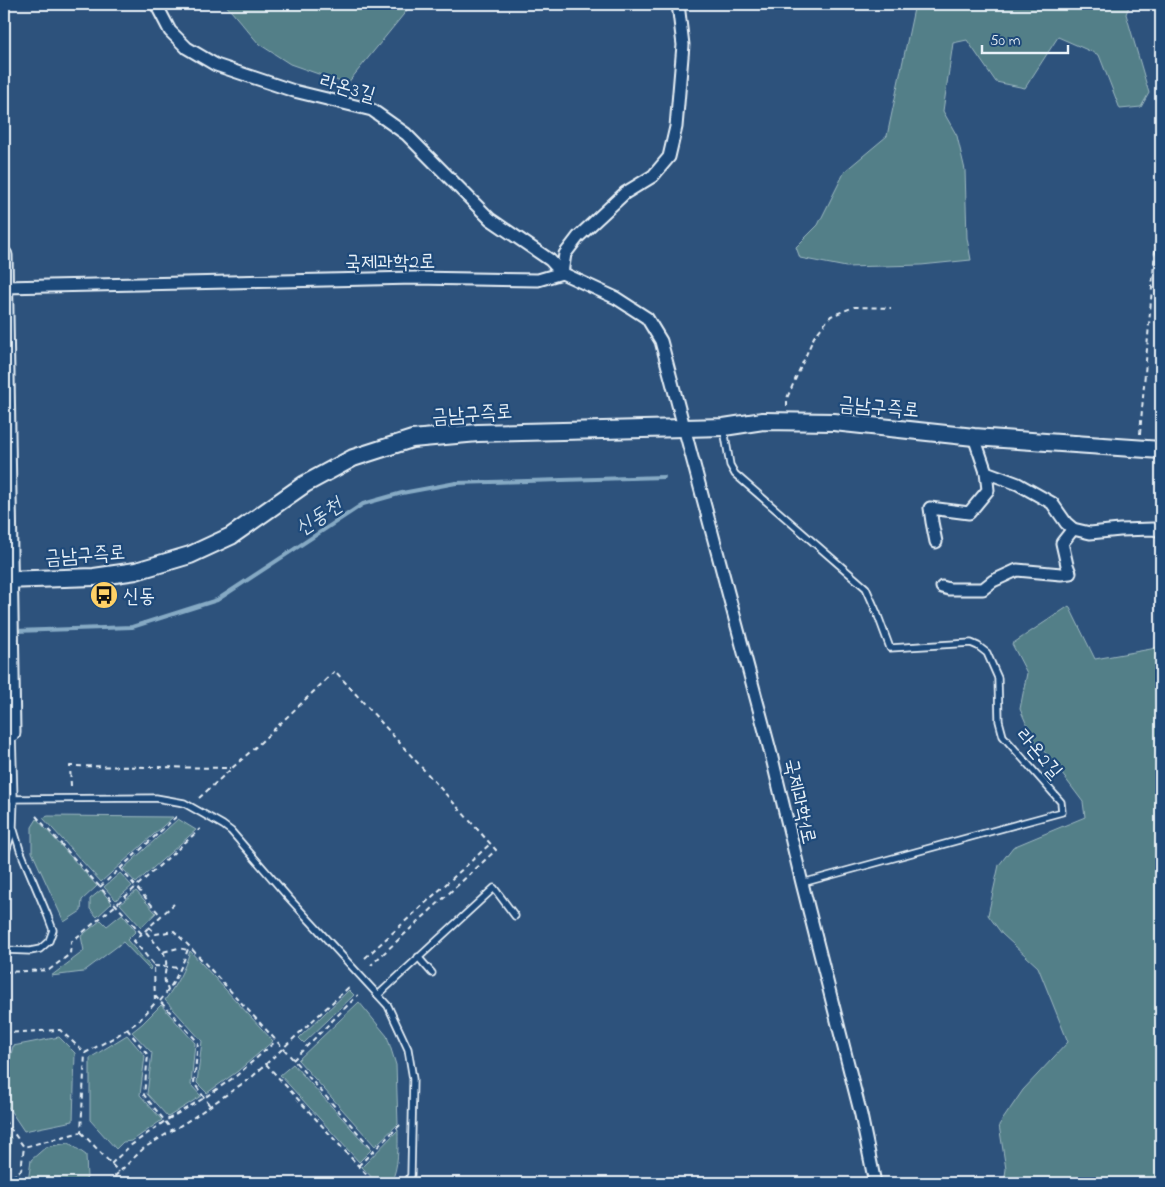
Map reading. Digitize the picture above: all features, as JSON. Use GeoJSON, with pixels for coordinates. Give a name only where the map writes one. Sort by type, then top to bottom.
{"type":"FeatureCollection","features":[{"type":"Feature","properties":{"kind":"main road","name":"금남구즉로"},"geometry":{"type":"LineString","coordinates":[[6,580],[94,577],[136,571],[190,555],[231,536],[305,484],[353,458],[412,439],[487,432],[724,427],[763,421],[786,421],[834,422],[974,436],[1161,450]]}},
{"type":"Feature","properties":{"kind":"street","name":"라온3길"},"geometry":{"type":"LineString","coordinates":[[156,4],[170,31],[187,48],[216,65],[294,91],[372,110],[406,134],[490,219],[550,260],[562,273]]}},
{"type":"Feature","properties":{"kind":"street"},"geometry":{"type":"LineString","coordinates":[[678,4],[683,45],[676,127],[668,157],[653,176],[624,193],[578,237],[565,254],[562,273],[616,298],[647,318],[660,341],[683,428]]}},
{"type":"Feature","properties":{"kind":"street"},"geometry":{"type":"LineString","coordinates":[[4,255],[6,580],[10,616],[12,733]]}},
{"type":"Feature","properties":{"kind":"street","name":"국제과학2로"},"geometry":{"type":"LineString","coordinates":[[4,287],[415,278],[538,280],[562,273]]}},
{"type":"Feature","properties":{"kind":"street","name":"국제과학1로"},"geometry":{"type":"LineString","coordinates":[[683,428],[768,745],[861,1115],[875,1183]]}},
{"type":"Feature","properties":{"kind":"street"},"geometry":{"type":"LineString","coordinates":[[936,542],[930,508],[969,513],[988,490],[986,472],[974,436]]}},
{"type":"Feature","properties":{"kind":"street"},"geometry":{"type":"LineString","coordinates":[[986,472],[1018,484],[1052,503],[1066,523],[1073,529],[1090,534],[1153,528],[1161,531]]}},
{"type":"Feature","properties":{"kind":"street"},"geometry":{"type":"LineString","coordinates":[[942,586],[983,589],[993,581],[1017,570],[1061,574],[1070,573],[1062,543],[1073,529]]}},
{"type":"Feature","properties":{"kind":"lane","name":"라온2길"},"geometry":{"type":"LineString","coordinates":[[724,427],[730,465],[735,474],[866,588],[890,648],[971,643],[987,653],[998,678],[1000,721],[1003,736],[1061,802],[1062,812],[802,883]]}},
{"type":"Feature","properties":{"kind":"lane"},"geometry":{"type":"LineString","coordinates":[[4,858],[13,827],[12,733]]}},
{"type":"Feature","properties":{"kind":"lane"},"geometry":{"type":"LineString","coordinates":[[4,799],[156,798],[184,803],[224,825],[231,831],[288,897],[388,1006],[408,1049],[414,1079],[411,1175],[407,1183]]}},
{"type":"Feature","properties":{"kind":"lane"},"geometry":{"type":"LineString","coordinates":[[4,950],[30,951],[40,949],[49,941],[53,930],[20,850],[13,827]]}},
{"type":"Feature","properties":{"kind":"lane"},"geometry":{"type":"LineString","coordinates":[[378,995],[494,888],[516,916]]}},
{"type":"Feature","properties":{"kind":"lane"},"geometry":{"type":"LineString","coordinates":[[418,957],[432,973]]}},
{"type":"Feature","properties":{"kind":"path"},"geometry":{"type":"LineString","coordinates":[[1139,449],[1156,239],[1161,207]]}},
{"type":"Feature","properties":{"kind":"path"},"geometry":{"type":"LineString","coordinates":[[786,421],[787,398],[814,337],[831,316],[854,307],[891,308]]}},
{"type":"Feature","properties":{"kind":"path"},"geometry":{"type":"LineString","coordinates":[[199,798],[336,672],[496,850],[371,965]]}},
{"type":"Feature","properties":{"kind":"path"},"geometry":{"type":"LineString","coordinates":[[71,786],[70,766],[232,768]]}},
{"type":"Feature","properties":{"kind":"path"},"geometry":{"type":"LineString","coordinates":[[36,816],[142,934]]}},
{"type":"Feature","properties":{"kind":"path"},"geometry":{"type":"LineString","coordinates":[[100,887],[177,816]]}},
{"type":"Feature","properties":{"kind":"path"},"geometry":{"type":"LineString","coordinates":[[4,972],[49,970],[70,954],[71,942],[116,905],[200,829]]}},
{"type":"Feature","properties":{"kind":"path"},"geometry":{"type":"LineString","coordinates":[[365,958],[490,844]]}},
{"type":"Feature","properties":{"kind":"path"},"geometry":{"type":"LineString","coordinates":[[120,868],[161,916]]}},
{"type":"Feature","properties":{"kind":"path"},"geometry":{"type":"LineString","coordinates":[[85,1053],[115,1038],[139,1021],[155,1004],[154,966],[134,941],[174,904]]}},
{"type":"Feature","properties":{"kind":"path"},"geometry":{"type":"LineString","coordinates":[[150,927],[156,934],[174,931],[283,1048],[374,1151]]}},
{"type":"Feature","properties":{"kind":"path"},"geometry":{"type":"LineString","coordinates":[[145,931],[166,956],[167,966],[164,981],[168,990]]}},
{"type":"Feature","properties":{"kind":"path"},"geometry":{"type":"LineString","coordinates":[[160,1001],[181,968],[189,946]]}},
{"type":"Feature","properties":{"kind":"path"},"geometry":{"type":"LineString","coordinates":[[163,952],[178,948],[188,950]]}},
{"type":"Feature","properties":{"kind":"path"},"geometry":{"type":"LineString","coordinates":[[154,966],[181,968]]}},
{"type":"Feature","properties":{"kind":"path"},"geometry":{"type":"LineString","coordinates":[[108,1183],[144,1148],[252,1077],[350,986]]}},
{"type":"Feature","properties":{"kind":"path"},"geometry":{"type":"LineString","coordinates":[[293,1060],[358,995]]}},
{"type":"Feature","properties":{"kind":"path"},"geometry":{"type":"LineString","coordinates":[[155,996],[198,1042],[194,1083],[210,1106]]}},
{"type":"Feature","properties":{"kind":"path"},"geometry":{"type":"LineString","coordinates":[[127,1029],[148,1055],[144,1095],[172,1130]]}},
{"type":"Feature","properties":{"kind":"path"},"geometry":{"type":"LineString","coordinates":[[4,1033],[60,1030],[85,1053]]}},
{"type":"Feature","properties":{"kind":"path"},"geometry":{"type":"LineString","coordinates":[[111,1164],[130,1146],[165,1121],[236,1076],[276,1041]]}},
{"type":"Feature","properties":{"kind":"path"},"geometry":{"type":"LineString","coordinates":[[85,1053],[81,1132],[119,1172]]}},
{"type":"Feature","properties":{"kind":"path"},"geometry":{"type":"LineString","coordinates":[[266,1064],[374,1183]]}},
{"type":"Feature","properties":{"kind":"path"},"geometry":{"type":"LineString","coordinates":[[4,1120],[24,1147],[21,1170],[4,1183]]}},
{"type":"Feature","properties":{"kind":"path"},"geometry":{"type":"LineString","coordinates":[[358,1166],[400,1125]]}},
{"type":"Feature","properties":{"kind":"path"},"geometry":{"type":"LineString","coordinates":[[24,1147],[81,1132]]}},
{"type":"Feature","properties":{"kind":"green space"},"geometry":{"type":"Polygon","coordinates":[[[225,4],[412,4],[347,84],[290,64],[259,44],[225,4]]]}},
{"type":"Feature","properties":{"kind":"green space"},"geometry":{"type":"Polygon","coordinates":[[[915,4],[1130,4],[1126,14],[1149,93],[1141,107],[1120,109],[1099,55],[1058,37],[1025,88],[996,82],[967,40],[953,43],[943,111],[957,136],[965,170],[967,238],[971,260],[921,265],[846,267],[800,258],[796,247],[818,225],[845,171],[887,136],[915,4]]]}},
{"type":"Feature","properties":{"kind":"green space"},"geometry":{"type":"Polygon","coordinates":[[[1069,606],[1095,659],[1151,649],[1161,645],[1161,1183],[1004,1183],[1006,1169],[999,1125],[1023,1090],[1068,1042],[1038,967],[1002,934],[988,915],[999,865],[1013,847],[1085,817],[1083,802],[1032,737],[1020,709],[1027,673],[1012,644],[1069,606]]]}},
{"type":"Feature","properties":{"kind":"green space"},"geometry":{"type":"Polygon","coordinates":[[[48,816],[173,817],[101,882],[43,818],[48,816]]]}},
{"type":"Feature","properties":{"kind":"green space"},"geometry":{"type":"Polygon","coordinates":[[[37,819],[97,886],[82,900],[81,911],[64,922],[32,852],[32,827],[37,819]]]}},
{"type":"Feature","properties":{"kind":"green space"},"geometry":{"type":"Polygon","coordinates":[[[178,819],[196,830],[136,883],[123,869],[178,819]]]}},
{"type":"Feature","properties":{"kind":"green space"},"geometry":{"type":"Polygon","coordinates":[[[120,873],[132,886],[116,900],[104,887],[120,873]]]}},
{"type":"Feature","properties":{"kind":"green space"},"geometry":{"type":"Polygon","coordinates":[[[101,890],[112,903],[97,917],[90,909],[90,899],[101,890]]]}},
{"type":"Feature","properties":{"kind":"green space"},"geometry":{"type":"Polygon","coordinates":[[[136,891],[156,913],[141,927],[120,904],[136,891]]]}},
{"type":"Feature","properties":{"kind":"green space"},"geometry":{"type":"Polygon","coordinates":[[[122,914],[136,931],[127,940],[151,967],[150,970],[123,942],[83,972],[51,976],[84,951],[81,936],[101,920],[107,926],[122,914]]]}},
{"type":"Feature","properties":{"kind":"green space"},"geometry":{"type":"Polygon","coordinates":[[[190,951],[273,1041],[238,1071],[207,1093],[197,1083],[202,1041],[165,1000],[180,977],[190,951]]]}},
{"type":"Feature","properties":{"kind":"green space"},"geometry":{"type":"Polygon","coordinates":[[[349,990],[354,995],[304,1043],[299,1038],[349,990]]]}},
{"type":"Feature","properties":{"kind":"green space"},"geometry":{"type":"Polygon","coordinates":[[[359,1002],[387,1036],[396,1065],[398,1124],[375,1146],[298,1060],[359,1002]]]}},
{"type":"Feature","properties":{"kind":"green space"},"geometry":{"type":"Polygon","coordinates":[[[161,1005],[195,1043],[191,1085],[201,1096],[168,1117],[147,1094],[152,1053],[132,1032],[161,1005]]]}},
{"type":"Feature","properties":{"kind":"green space"},"geometry":{"type":"Polygon","coordinates":[[[127,1035],[145,1056],[140,1095],[162,1120],[132,1141],[123,1142],[116,1149],[90,1120],[90,1058],[127,1035]]]}},
{"type":"Feature","properties":{"kind":"green space"},"geometry":{"type":"Polygon","coordinates":[[[59,1037],[75,1053],[73,1121],[24,1131],[4,1101],[4,1084],[13,1046],[59,1037]]]}},
{"type":"Feature","properties":{"kind":"green space"},"geometry":{"type":"Polygon","coordinates":[[[293,1064],[371,1150],[359,1162],[280,1075],[293,1064]]]}},
{"type":"Feature","properties":{"kind":"green space"},"geometry":{"type":"Polygon","coordinates":[[[4,1130],[11,1138],[9,1168],[4,1173],[4,1130]]]}},
{"type":"Feature","properties":{"kind":"green space"},"geometry":{"type":"Polygon","coordinates":[[[398,1130],[398,1157],[394,1177],[391,1183],[377,1183],[362,1167],[398,1130]]]}},
{"type":"Feature","properties":{"kind":"green space"},"geometry":{"type":"Polygon","coordinates":[[[69,1143],[86,1155],[87,1178],[81,1183],[28,1183],[31,1160],[46,1147],[69,1143]]]}},
{"type":"Feature","properties":{"kind":"waterway","name":"신동천"},"geometry":{"type":"LineString","coordinates":[[15,631],[132,627],[217,600],[363,504],[402,493],[456,483],[664,477]]}},
{"type":"Feature","properties":{"kind":"place","name":"신동"},"geometry":{"type":"Point","coordinates":[104,595]}}]}
